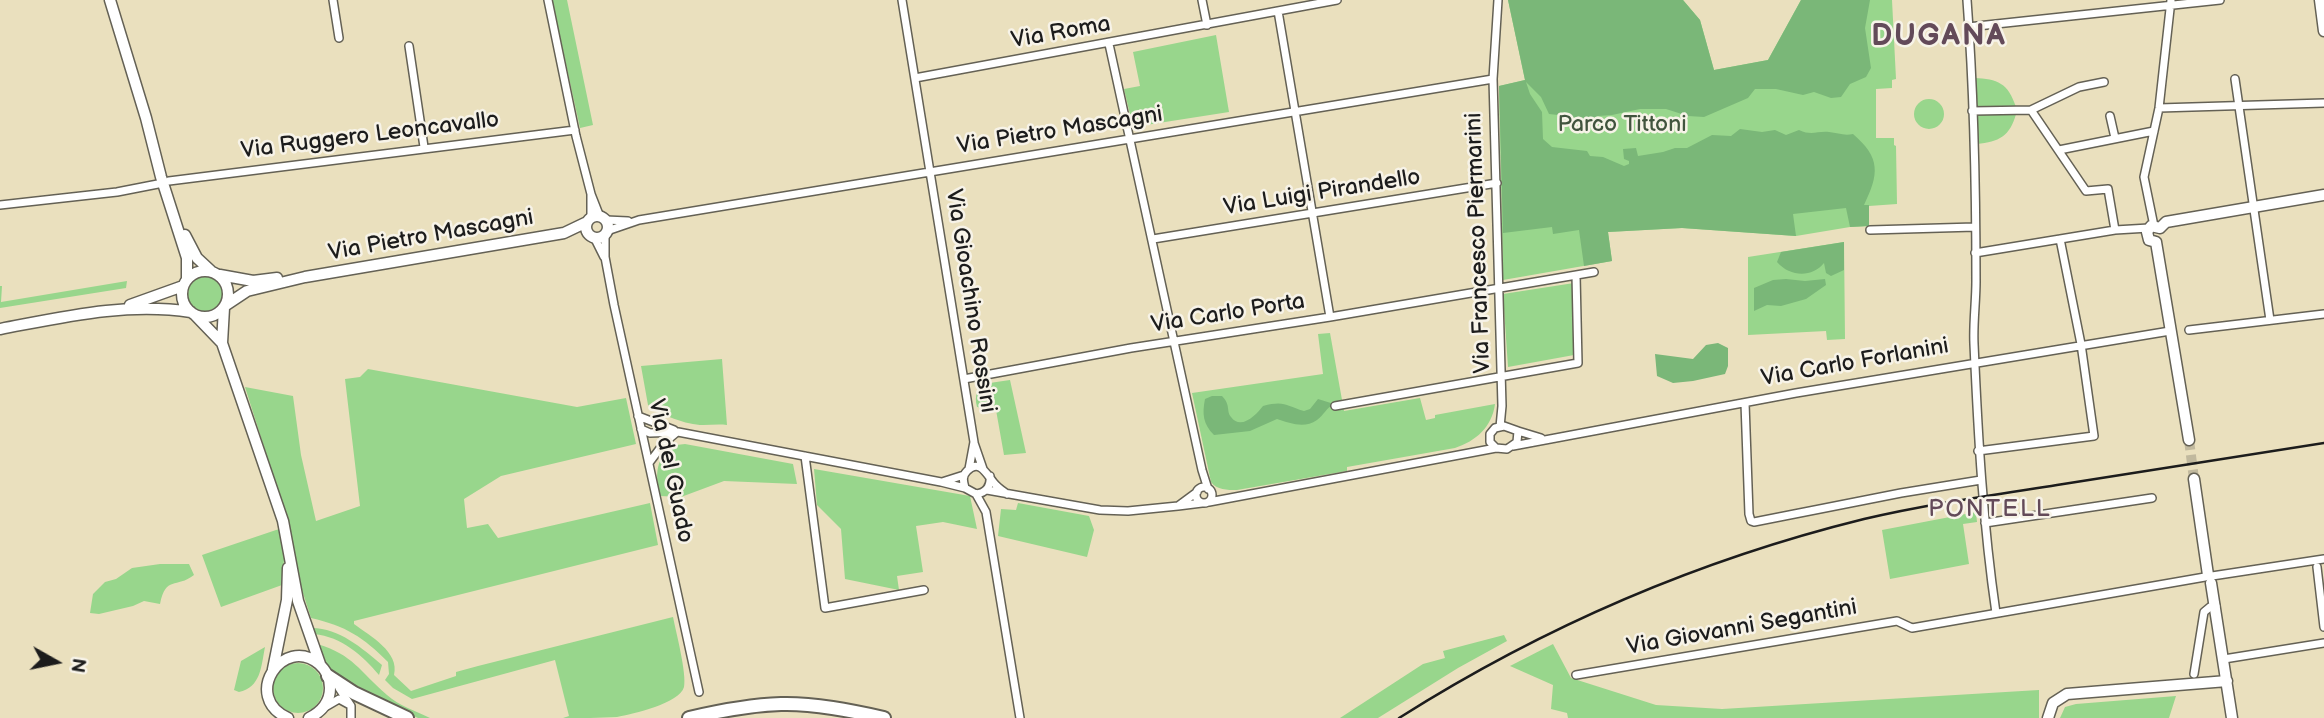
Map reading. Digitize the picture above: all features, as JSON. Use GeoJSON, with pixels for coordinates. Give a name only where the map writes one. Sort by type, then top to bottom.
{"type":"FeatureCollection","features":[{"type":"Feature","properties":{"kind":"highway"},"geometry":{"type":"LineString","coordinates":[[328,676],[354,693],[407,718]]}},
{"type":"Feature","properties":{"kind":"highway"},"geometry":{"type":"LineString","coordinates":[[689,718],[783,704],[852,711],[884,718]]}},
{"type":"Feature","properties":{"kind":"main road"},"geometry":{"type":"LineString","coordinates":[[110,0],[187,258],[183,300],[222,344]]}},
{"type":"Feature","properties":{"kind":"main road"},"geometry":{"type":"LineString","coordinates":[[2320,0],[2324,31]]}},
{"type":"Feature","properties":{"kind":"main road"},"geometry":{"type":"LineString","coordinates":[[166,182],[189,244],[197,258],[226,284],[229,294],[225,306],[222,344],[283,521],[298,601],[320,664],[328,676],[329,697],[315,715]]}},
{"type":"Feature","properties":{"kind":"main road"},"geometry":{"type":"LineString","coordinates":[[2189,439],[2153,232],[2166,222],[2322,194]]}},
{"type":"Feature","properties":{"kind":"main road","name":"Via Pietro Mascagni"},"geometry":{"type":"LineString","coordinates":[[225,306],[247,291],[305,277],[598,227]]}},
{"type":"Feature","properties":{"kind":"main road"},"geometry":{"type":"LineString","coordinates":[[120,308],[185,283],[195,272],[215,273]]}},
{"type":"Feature","properties":{"kind":"main road","name":"Via Pietro Mascagni"},"geometry":{"type":"LineString","coordinates":[[215,273],[253,281],[305,277]]}},
{"type":"Feature","properties":{"kind":"main road"},"geometry":{"type":"LineString","coordinates":[[0,329],[120,308],[163,308],[211,317],[225,306]]}},
{"type":"Feature","properties":{"kind":"main road"},"geometry":{"type":"LineString","coordinates":[[2194,479],[2232,718]]}},
{"type":"Feature","properties":{"kind":"main road"},"geometry":{"type":"LineString","coordinates":[[287,718],[274,709],[269,699],[267,684],[273,669],[287,600],[289,546]]}},
{"type":"Feature","properties":{"kind":"main road"},"geometry":{"type":"LineString","coordinates":[[273,669],[293,657],[307,658],[320,664]]}},
{"type":"Feature","properties":{"kind":"main road"},"geometry":{"type":"LineString","coordinates":[[2048,718],[2053,703],[2067,694],[2227,681]]}},
{"type":"Feature","properties":{"kind":"street"},"geometry":{"type":"LineString","coordinates":[[333,0],[339,38]]}},
{"type":"Feature","properties":{"kind":"street","name":"Via del Guado"},"geometry":{"type":"LineString","coordinates":[[548,0],[699,692]]}},
{"type":"Feature","properties":{"kind":"street","name":"Via Gioachino Rossini"},"geometry":{"type":"LineString","coordinates":[[902,0],[974,442],[983,468]]}},
{"type":"Feature","properties":{"kind":"street"},"geometry":{"type":"LineString","coordinates":[[1202,0],[1206,25]]}},
{"type":"Feature","properties":{"kind":"street","name":"Via Roma"},"geometry":{"type":"LineString","coordinates":[[915,78],[1337,0]]}},
{"type":"Feature","properties":{"kind":"street","name":"Via Francesco Piermarini"},"geometry":{"type":"LineString","coordinates":[[1498,0],[1493,79],[1502,407],[1500,427]]}},
{"type":"Feature","properties":{"kind":"street"},"geometry":{"type":"LineString","coordinates":[[1967,0],[1975,227],[1978,451],[1996,613]]}},
{"type":"Feature","properties":{"kind":"street"},"geometry":{"type":"LineString","coordinates":[[1968,27],[2171,3],[2220,0]]}},
{"type":"Feature","properties":{"kind":"street"},"geometry":{"type":"LineString","coordinates":[[1975,253],[2115,230],[2153,232],[2144,177],[2159,108],[2171,3]]}},
{"type":"Feature","properties":{"kind":"street"},"geometry":{"type":"LineString","coordinates":[[1278,11],[1330,317]]}},
{"type":"Feature","properties":{"kind":"street"},"geometry":{"type":"LineString","coordinates":[[1109,44],[1202,470],[1212,497],[1206,502]]}},
{"type":"Feature","properties":{"kind":"street"},"geometry":{"type":"LineString","coordinates":[[409,46],[424,147]]}},
{"type":"Feature","properties":{"kind":"street","name":"Via Pietro Mascagni"},"geometry":{"type":"LineString","coordinates":[[598,227],[1493,79]]}},
{"type":"Feature","properties":{"kind":"street"},"geometry":{"type":"LineString","coordinates":[[2235,79],[2270,320]]}},
{"type":"Feature","properties":{"kind":"street"},"geometry":{"type":"LineString","coordinates":[[1972,111],[2031,110],[2079,87],[2105,82]]}},
{"type":"Feature","properties":{"kind":"street"},"geometry":{"type":"LineString","coordinates":[[2159,108],[2324,103]]}},
{"type":"Feature","properties":{"kind":"street"},"geometry":{"type":"LineString","coordinates":[[2031,110],[2086,191],[2108,189],[2115,230]]}},
{"type":"Feature","properties":{"kind":"street"},"geometry":{"type":"LineString","coordinates":[[2110,117],[2115,138]]}},
{"type":"Feature","properties":{"kind":"street","name":"Via Ruggero Leoncavallo"},"geometry":{"type":"LineString","coordinates":[[0,205],[117,192],[166,182],[424,147],[575,130]]}},
{"type":"Feature","properties":{"kind":"street"},"geometry":{"type":"LineString","coordinates":[[2059,150],[2154,131]]}},
{"type":"Feature","properties":{"kind":"street","name":"Via Luigi Pirandello"},"geometry":{"type":"LineString","coordinates":[[1153,240],[1497,183]]}},
{"type":"Feature","properties":{"kind":"street"},"geometry":{"type":"LineString","coordinates":[[1870,230],[1975,227]]}},
{"type":"Feature","properties":{"kind":"street"},"geometry":{"type":"LineString","coordinates":[[1978,451],[2094,436],[2081,344],[2060,239]]}},
{"type":"Feature","properties":{"kind":"street","name":"Via Carlo Porta"},"geometry":{"type":"LineString","coordinates":[[964,379],[1594,272]]}},
{"type":"Feature","properties":{"kind":"street"},"geometry":{"type":"LineString","coordinates":[[1335,406],[1578,363],[1576,275]]}},
{"type":"Feature","properties":{"kind":"street"},"geometry":{"type":"LineString","coordinates":[[2189,330],[2324,314]]}},
{"type":"Feature","properties":{"kind":"street","name":"Via Carlo Forlanini"},"geometry":{"type":"LineString","coordinates":[[1513,446],[1745,402],[2170,331]]}},
{"type":"Feature","properties":{"kind":"street"},"geometry":{"type":"LineString","coordinates":[[1745,402],[1749,514],[1754,522],[1981,480]]}},
{"type":"Feature","properties":{"kind":"street","name":"Via Francesco Piermarini"},"geometry":{"type":"LineString","coordinates":[[1502,407],[1514,429]]}},
{"type":"Feature","properties":{"kind":"street"},"geometry":{"type":"LineString","coordinates":[[638,416],[678,432],[965,488],[976,494],[986,512]]}},
{"type":"Feature","properties":{"kind":"street"},"geometry":{"type":"LineString","coordinates":[[986,490],[1100,510],[1128,511],[1206,502],[1465,453],[1507,449],[1519,439],[1514,429],[1500,427],[1491,431],[1489,438],[1465,453]]}},
{"type":"Feature","properties":{"kind":"street"},"geometry":{"type":"LineString","coordinates":[[641,429],[650,433],[678,432]]}},
{"type":"Feature","properties":{"kind":"street","name":"Via Carlo Forlanini"},"geometry":{"type":"LineString","coordinates":[[1514,429],[1533,437],[1548,439]]}},
{"type":"Feature","properties":{"kind":"street"},"geometry":{"type":"LineString","coordinates":[[649,463],[664,443],[678,432]]}},
{"type":"Feature","properties":{"kind":"street"},"geometry":{"type":"LineString","coordinates":[[1489,438],[1496,448]]}},
{"type":"Feature","properties":{"kind":"street","name":"Via Gioachino Rossini"},"geometry":{"type":"LineString","coordinates":[[967,472],[974,442]]}},
{"type":"Feature","properties":{"kind":"street"},"geometry":{"type":"LineString","coordinates":[[805,456],[825,608],[924,590]]}},
{"type":"Feature","properties":{"kind":"street"},"geometry":{"type":"LineString","coordinates":[[941,482],[976,467],[983,468],[993,482],[1008,495]]}},
{"type":"Feature","properties":{"kind":"street"},"geometry":{"type":"LineString","coordinates":[[1202,470],[1197,498],[1206,502]]}},
{"type":"Feature","properties":{"kind":"street"},"geometry":{"type":"LineString","coordinates":[[965,488],[967,472]]}},
{"type":"Feature","properties":{"kind":"street"},"geometry":{"type":"LineString","coordinates":[[976,494],[990,485],[990,476]]}},
{"type":"Feature","properties":{"kind":"street"},"geometry":{"type":"LineString","coordinates":[[1178,506],[1203,488],[1233,496]]}},
{"type":"Feature","properties":{"kind":"street"},"geometry":{"type":"LineString","coordinates":[[986,490],[986,512],[1020,718]]}},
{"type":"Feature","properties":{"kind":"street"},"geometry":{"type":"LineString","coordinates":[[1985,523],[2152,498]]}},
{"type":"Feature","properties":{"kind":"street"},"geometry":{"type":"LineString","coordinates":[[2209,580],[2225,575],[2324,560]]}},
{"type":"Feature","properties":{"kind":"street"},"geometry":{"type":"LineString","coordinates":[[2317,567],[2324,560]]}},
{"type":"Feature","properties":{"kind":"street"},"geometry":{"type":"LineString","coordinates":[[2308,563],[2317,567]]}},
{"type":"Feature","properties":{"kind":"street"},"geometry":{"type":"LineString","coordinates":[[2317,567],[2324,627]]}},
{"type":"Feature","properties":{"kind":"street","name":"Via Giovanni Segantini"},"geometry":{"type":"LineString","coordinates":[[1576,675],[1897,621],[1912,628],[2190,580],[2209,580]]}},
{"type":"Feature","properties":{"kind":"street"},"geometry":{"type":"LineString","coordinates":[[2194,674],[2204,612],[2215,602]]}},
{"type":"Feature","properties":{"kind":"street"},"geometry":{"type":"LineString","coordinates":[[2224,659],[2324,643]]}},
{"type":"Feature","properties":{"kind":"street"},"geometry":{"type":"LineString","coordinates":[[328,676],[342,690],[351,706],[351,718]]}},
{"type":"Feature","properties":{"kind":"street"},"geometry":{"type":"LineString","coordinates":[[315,715],[339,699],[351,706]]}},
{"type":"Feature","properties":{"kind":"green space"},"geometry":{"type":"Polygon","coordinates":[[[552,0],[567,0],[593,125],[580,128],[552,0]]]}},
{"type":"Feature","properties":{"kind":"green space","name":"Parco Tittoni"},"geometry":{"type":"Polygon","coordinates":[[[1508,0],[1683,0],[1700,20],[1714,70],[1768,60],[1801,0],[1892,0],[1896,79],[1892,80],[1892,88],[1876,89],[1876,138],[1894,138],[1897,204],[1869,206],[1869,226],[1796,236],[1682,228],[1608,232],[1612,261],[1503,280],[1499,86],[1525,80],[1508,0]]]}},
{"type":"Feature","properties":{"kind":"green space","name":"Parco Tittoni"},"geometry":{"type":"Polygon","coordinates":[[[1508,0],[1683,0],[1700,20],[1714,70],[1768,60],[1801,0],[1870,0],[1865,28],[1871,68],[1866,77],[1850,84],[1841,97],[1831,98],[1814,92],[1803,95],[1776,89],[1755,89],[1748,98],[1704,117],[1688,116],[1666,109],[1640,109],[1598,116],[1580,124],[1567,116],[1549,114],[1541,97],[1526,82],[1530,94],[1542,112],[1543,139],[1552,147],[1587,151],[1590,156],[1603,157],[1624,166],[1629,164],[1629,161],[1624,159],[1623,149],[1636,148],[1638,156],[1687,148],[1712,135],[1731,136],[1740,129],[1762,132],[1775,130],[1786,135],[1799,130],[1811,133],[1853,134],[1869,151],[1875,167],[1873,184],[1864,205],[1869,205],[1869,226],[1850,227],[1846,208],[1793,214],[1796,236],[1682,228],[1608,232],[1612,261],[1584,266],[1579,230],[1553,234],[1552,227],[1503,233],[1499,86],[1525,80],[1508,0]]]}},
{"type":"Feature","properties":{"kind":"green space"},"geometry":{"type":"Polygon","coordinates":[[[1216,35],[1229,112],[1133,127],[1124,89],[1140,86],[1133,52],[1216,35]]]}},
{"type":"Feature","properties":{"kind":"green space"},"geometry":{"type":"Polygon","coordinates":[[[1974,78],[2001,84],[2009,92],[2016,107],[1976,108],[1974,78]]]}},
{"type":"Feature","properties":{"kind":"green space"},"geometry":{"type":"Polygon","coordinates":[[[1929,99],[1939,104],[1944,114],[1939,124],[1929,129],[1919,124],[1914,114],[1919,104],[1929,99]]]}},
{"type":"Feature","properties":{"kind":"green space"},"geometry":{"type":"Polygon","coordinates":[[[2016,114],[2007,133],[1992,142],[1977,144],[1976,115],[2016,114]]]}},
{"type":"Feature","properties":{"kind":"green space"},"geometry":{"type":"Polygon","coordinates":[[[1844,242],[1845,339],[1827,340],[1826,331],[1748,335],[1748,257],[1844,242]]]}},
{"type":"Feature","properties":{"kind":"green space"},"geometry":{"type":"Polygon","coordinates":[[[1844,242],[1844,270],[1831,276],[1826,273],[1824,263],[1813,271],[1801,274],[1788,271],[1777,262],[1781,252],[1844,242]]]}},
{"type":"Feature","properties":{"kind":"green space"},"geometry":{"type":"Polygon","coordinates":[[[206,276],[219,281],[224,294],[219,307],[206,312],[193,307],[188,294],[193,281],[206,276]]]}},
{"type":"Feature","properties":{"kind":"green space"},"geometry":{"type":"Polygon","coordinates":[[[1825,279],[1826,285],[1806,299],[1781,306],[1767,305],[1754,311],[1754,288],[1773,280],[1825,279]]]}},
{"type":"Feature","properties":{"kind":"green space"},"geometry":{"type":"Polygon","coordinates":[[[127,281],[126,288],[0,308],[0,286],[1,302],[127,281]]]}},
{"type":"Feature","properties":{"kind":"green space"},"geometry":{"type":"Polygon","coordinates":[[[1574,283],[1574,355],[1508,367],[1503,294],[1574,283]]]}},
{"type":"Feature","properties":{"kind":"green space"},"geometry":{"type":"Polygon","coordinates":[[[1330,333],[1344,411],[1420,398],[1426,420],[1435,418],[1435,415],[1495,404],[1487,426],[1476,437],[1455,448],[1347,467],[1347,471],[1237,490],[1213,485],[1192,393],[1323,374],[1318,334],[1330,333]]]}},
{"type":"Feature","properties":{"kind":"green space"},"geometry":{"type":"Polygon","coordinates":[[[1718,343],[1728,348],[1725,374],[1673,383],[1657,376],[1655,354],[1693,359],[1706,345],[1718,343]]]}},
{"type":"Feature","properties":{"kind":"green space"},"geometry":{"type":"Polygon","coordinates":[[[722,359],[727,425],[689,423],[666,416],[648,405],[641,366],[722,359]]]}},
{"type":"Feature","properties":{"kind":"green space"},"geometry":{"type":"Polygon","coordinates":[[[368,369],[577,407],[626,398],[636,444],[501,476],[464,499],[467,528],[488,524],[498,538],[650,503],[658,545],[354,621],[354,624],[388,652],[393,659],[394,675],[411,691],[456,676],[456,672],[673,617],[685,681],[681,693],[665,703],[624,716],[563,718],[569,716],[555,660],[412,699],[385,680],[389,674],[388,662],[370,646],[344,629],[311,618],[301,587],[290,529],[245,387],[293,396],[301,455],[316,521],[360,506],[345,379],[360,377],[368,369]]]}},
{"type":"Feature","properties":{"kind":"green space"},"geometry":{"type":"Polygon","coordinates":[[[1010,380],[1026,453],[1004,455],[996,410],[977,407],[976,399],[977,393],[984,385],[1010,380]]]}},
{"type":"Feature","properties":{"kind":"green space"},"geometry":{"type":"Polygon","coordinates":[[[1222,396],[1231,417],[1239,422],[1248,420],[1263,406],[1270,404],[1285,404],[1304,411],[1310,409],[1318,399],[1334,404],[1312,423],[1297,424],[1277,419],[1250,431],[1214,435],[1204,414],[1205,399],[1222,396]]]}},
{"type":"Feature","properties":{"kind":"green space"},"geometry":{"type":"Polygon","coordinates":[[[685,444],[793,464],[797,484],[724,481],[681,497],[660,496],[657,476],[661,459],[668,446],[685,444]]]}},
{"type":"Feature","properties":{"kind":"green space"},"geometry":{"type":"Polygon","coordinates":[[[814,469],[970,496],[977,529],[943,522],[916,526],[923,572],[897,576],[899,590],[845,579],[841,529],[817,505],[814,469]]]}},
{"type":"Feature","properties":{"kind":"green space"},"geometry":{"type":"Polygon","coordinates":[[[1018,503],[1089,516],[1094,530],[1087,557],[998,536],[1001,509],[1016,510],[1018,503]]]}},
{"type":"Feature","properties":{"kind":"green space"},"geometry":{"type":"Polygon","coordinates":[[[1976,512],[1977,522],[1963,524],[1969,564],[1890,579],[1882,530],[1976,512]]]}},
{"type":"Feature","properties":{"kind":"green space"},"geometry":{"type":"Polygon","coordinates":[[[279,529],[285,547],[282,585],[221,607],[202,555],[279,529]]]}},
{"type":"Feature","properties":{"kind":"green space"},"geometry":{"type":"Polygon","coordinates":[[[189,564],[194,575],[165,589],[160,604],[144,601],[99,614],[90,613],[93,594],[105,582],[116,579],[132,568],[189,564]]]}},
{"type":"Feature","properties":{"kind":"green space"},"geometry":{"type":"Polygon","coordinates":[[[312,628],[332,631],[358,646],[382,665],[379,675],[351,648],[334,639],[314,634],[312,628]]]}},
{"type":"Feature","properties":{"kind":"green space"},"geometry":{"type":"Polygon","coordinates":[[[1504,635],[1507,641],[1378,718],[1340,718],[1423,664],[1445,658],[1443,651],[1504,635]]]}},
{"type":"Feature","properties":{"kind":"green space"},"geometry":{"type":"Polygon","coordinates":[[[317,644],[340,653],[387,695],[430,718],[418,718],[347,684],[328,666],[317,644]]]}},
{"type":"Feature","properties":{"kind":"green space"},"geometry":{"type":"Polygon","coordinates":[[[1553,644],[1571,678],[1656,705],[1722,709],[2039,690],[2039,718],[1568,718],[1567,713],[1551,709],[1553,685],[1510,666],[1553,644]]]}},
{"type":"Feature","properties":{"kind":"green space"},"geometry":{"type":"Polygon","coordinates":[[[265,647],[256,681],[239,692],[234,690],[241,661],[265,647]]]}},
{"type":"Feature","properties":{"kind":"green space"},"geometry":{"type":"Polygon","coordinates":[[[298,663],[316,670],[323,688],[316,706],[298,713],[280,706],[273,688],[280,670],[298,663]]]}},
{"type":"Feature","properties":{"kind":"green space"},"geometry":{"type":"Polygon","coordinates":[[[2176,696],[2169,718],[2060,718],[2065,707],[2076,704],[2176,696]]]}},
{"type":"Feature","properties":{"kind":"tunnel"},"geometry":{"type":"LineString","coordinates":[[2189,440],[2194,479]]}},
{"type":"Feature","properties":{"kind":"railway"},"geometry":{"type":"LineString","coordinates":[[1399,718],[1509,654],[1623,600],[1682,576],[1802,536],[1864,519],[1936,504],[2324,443]]}},
{"type":"Feature","properties":{"kind":"district","name":"DUGANA"},"geometry":{"type":"Point","coordinates":[1939,37]}},
{"type":"Feature","properties":{"kind":"district","name":"PONTELL"},"geometry":{"type":"Point","coordinates":[1990,510]}}]}
